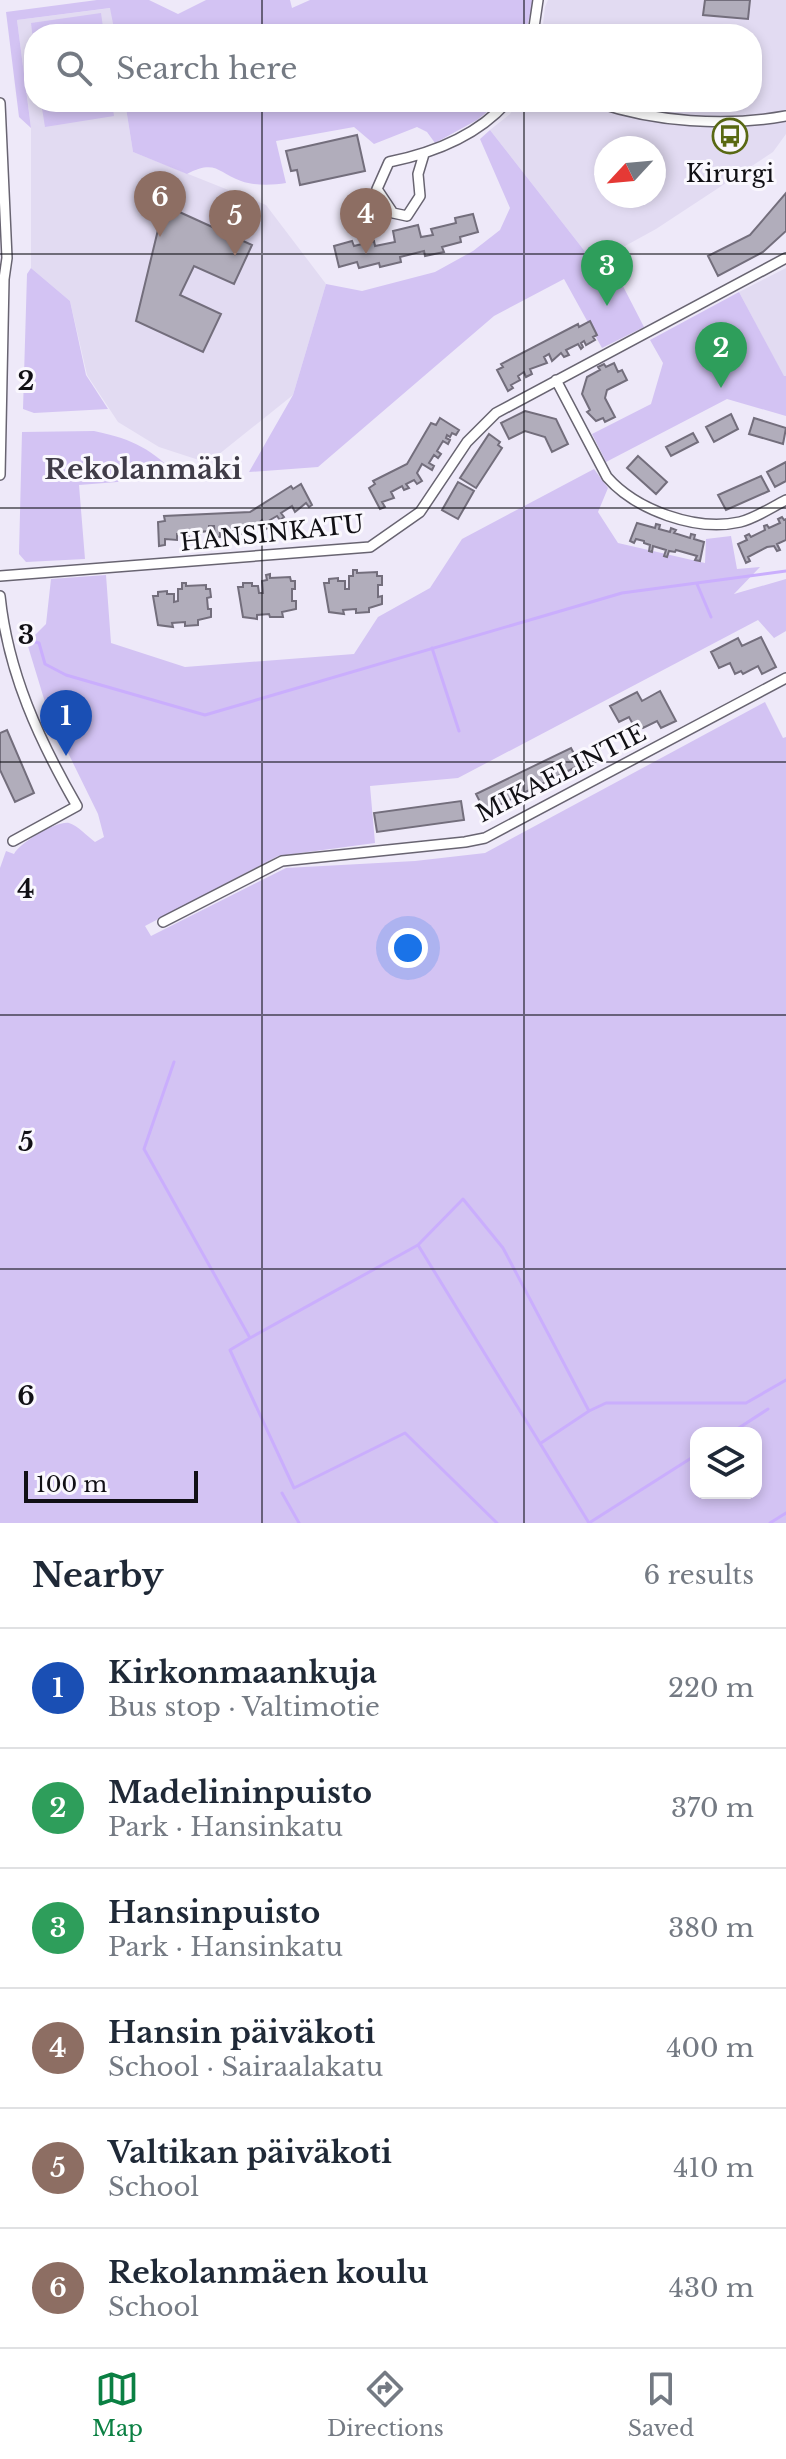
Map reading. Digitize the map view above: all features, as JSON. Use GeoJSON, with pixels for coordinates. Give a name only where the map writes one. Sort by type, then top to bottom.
{"type":"FeatureCollection","features":[{"type":"Feature","properties":{"kind":"street"},"geometry":{"type":"LineString","coordinates":[[534,24],[538,0]]}},
{"type":"Feature","properties":{"kind":"street"},"geometry":{"type":"LineString","coordinates":[[0,103],[7,258],[0,475]]}},
{"type":"Feature","properties":{"kind":"street"},"geometry":{"type":"LineString","coordinates":[[424,154],[418,174],[420,196],[407,216],[393,213],[377,189],[389,162],[424,154],[473,129],[498,112]]}},
{"type":"Feature","properties":{"kind":"street"},"geometry":{"type":"LineString","coordinates":[[637,112],[653,116],[742,122],[786,116]]}},
{"type":"Feature","properties":{"kind":"street","name":"HANSINKATU"},"geometry":{"type":"LineString","coordinates":[[0,576],[370,547],[420,512],[467,442],[496,413],[786,258]]}},
{"type":"Feature","properties":{"kind":"street"},"geometry":{"type":"LineString","coordinates":[[556,380],[607,477],[619,490],[641,504],[700,523],[724,524],[744,521],[786,500]]}},
{"type":"Feature","properties":{"kind":"street"},"geometry":{"type":"LineString","coordinates":[[0,596],[8,648],[22,697],[43,745],[77,806],[13,841]]}},
{"type":"Feature","properties":{"kind":"street","name":"MIKAELINTIE"},"geometry":{"type":"LineString","coordinates":[[163,922],[282,861],[485,838],[786,678]]}},
{"type":"Feature","properties":{"kind":"shaded area"},"geometry":{"type":"Polygon","coordinates":[[[97,0],[149,0],[178,14],[206,0],[290,0],[292,8],[310,0],[534,0],[528,24],[113,24],[110,8],[17,20],[24,74],[24,112],[29,112],[31,128],[19,117],[6,12],[97,0]]]}},
{"type":"Feature","properties":{"kind":"shaded area"},"geometry":{"type":"Polygon","coordinates":[[[548,0],[786,0],[786,134],[773,152],[656,229],[594,263],[490,130],[511,112],[762,112],[762,24],[543,24],[548,0]]]}},
{"type":"Feature","properties":{"kind":"shaded area"},"geometry":{"type":"Polygon","coordinates":[[[111,8],[113,24],[24,24],[24,74],[17,20],[111,8]]]}},
{"type":"Feature","properties":{"kind":"shaded area"},"geometry":{"type":"Polygon","coordinates":[[[101,13],[103,24],[31,24],[101,13]]]}},
{"type":"Feature","properties":{"kind":"shaded area"},"geometry":{"type":"Polygon","coordinates":[[[29,112],[127,112],[133,152],[266,205],[326,284],[293,395],[208,463],[159,447],[118,422],[87,375],[70,301],[31,268],[29,112]]]}},
{"type":"Feature","properties":{"kind":"shaded area"},"geometry":{"type":"Polygon","coordinates":[[[43,112],[113,112],[114,116],[45,127],[43,112]]]}},
{"type":"Feature","properties":{"kind":"shaded area"},"geometry":{"type":"Polygon","coordinates":[[[127,112],[487,112],[435,143],[427,132],[417,127],[374,144],[354,127],[276,141],[286,183],[252,184],[211,168],[187,174],[133,152],[127,112]]]}},
{"type":"Feature","properties":{"kind":"shaded area"},"geometry":{"type":"Polygon","coordinates":[[[490,130],[594,263],[608,257],[644,327],[602,348],[564,279],[494,316],[318,467],[249,472],[293,395],[326,284],[362,291],[435,272],[473,251],[500,230],[510,208],[480,139],[490,130]]]}},
{"type":"Feature","properties":{"kind":"shaded area"},"geometry":{"type":"Polygon","coordinates":[[[31,268],[70,301],[86,375],[108,409],[34,413],[23,409],[27,274],[31,268]]]}},
{"type":"Feature","properties":{"kind":"shaded area"},"geometry":{"type":"Polygon","coordinates":[[[786,268],[786,376],[784,377],[739,292],[786,268]]]}},
{"type":"Feature","properties":{"kind":"shaded area"},"geometry":{"type":"Polygon","coordinates":[[[739,292],[786,376],[786,416],[727,399],[606,462],[592,434],[651,404],[663,363],[650,340],[739,292]]]}},
{"type":"Feature","properties":{"kind":"shaded area"},"geometry":{"type":"Polygon","coordinates":[[[94,431],[142,447],[181,477],[79,485],[85,559],[26,562],[19,554],[22,432],[94,431]]]}},
{"type":"Feature","properties":{"kind":"shaded area"},"geometry":{"type":"Polygon","coordinates":[[[594,469],[608,488],[598,512],[618,543],[705,563],[706,539],[731,536],[737,569],[760,567],[734,594],[786,579],[786,631],[774,638],[758,620],[458,778],[370,786],[375,843],[278,856],[145,926],[151,936],[286,868],[415,861],[485,853],[765,702],[783,738],[786,737],[786,1523],[0,1523],[0,868],[6,851],[14,854],[30,839],[55,825],[72,824],[95,842],[104,837],[98,814],[48,712],[27,643],[46,624],[51,579],[106,575],[111,643],[185,667],[354,654],[378,617],[430,588],[462,539],[594,469]]]}},
{"type":"Feature","properties":{"kind":"building"},"geometry":{"type":"Polygon","coordinates":[[[705,0],[750,0],[748,19],[703,15],[705,0]]]}},
{"type":"Feature","properties":{"kind":"building"},"geometry":{"type":"Polygon","coordinates":[[[357,135],[365,171],[300,185],[297,170],[291,171],[286,151],[357,135]]]}},
{"type":"Feature","properties":{"kind":"building"},"geometry":{"type":"Polygon","coordinates":[[[786,193],[786,231],[763,252],[718,276],[708,256],[750,235],[786,193]]]}},
{"type":"Feature","properties":{"kind":"building"},"geometry":{"type":"Polygon","coordinates":[[[164,205],[252,245],[234,284],[194,266],[180,295],[221,314],[203,352],[136,321],[164,205]]]}},
{"type":"Feature","properties":{"kind":"building"},"geometry":{"type":"Polygon","coordinates":[[[473,214],[478,232],[460,237],[461,242],[442,247],[444,252],[425,256],[424,251],[400,257],[401,262],[380,267],[379,263],[359,268],[357,262],[339,267],[334,246],[352,241],[354,246],[374,241],[375,246],[395,242],[393,231],[418,225],[421,237],[433,235],[431,229],[456,223],[455,218],[473,214]]]}},
{"type":"Feature","properties":{"kind":"building"},"geometry":{"type":"Polygon","coordinates":[[[590,321],[597,335],[593,337],[595,340],[586,345],[584,341],[581,349],[578,344],[566,350],[569,355],[564,357],[561,353],[552,361],[549,354],[544,357],[547,363],[530,369],[532,374],[526,377],[524,372],[518,376],[520,380],[508,391],[497,370],[503,367],[501,364],[578,324],[579,327],[590,321]]]}},
{"type":"Feature","properties":{"kind":"building"},"geometry":{"type":"Polygon","coordinates":[[[614,363],[627,380],[607,390],[605,398],[615,417],[605,422],[603,418],[596,421],[587,412],[590,410],[582,394],[587,377],[600,370],[598,367],[614,363]]]}},
{"type":"Feature","properties":{"kind":"building"},"geometry":{"type":"Polygon","coordinates":[[[525,411],[556,419],[568,444],[552,452],[545,437],[525,431],[509,439],[501,423],[525,411]]]}},
{"type":"Feature","properties":{"kind":"building"},"geometry":{"type":"Polygon","coordinates":[[[731,414],[738,429],[714,442],[706,427],[731,414]]]}},
{"type":"Feature","properties":{"kind":"building"},"geometry":{"type":"Polygon","coordinates":[[[440,418],[459,430],[456,435],[447,435],[446,438],[450,440],[448,444],[443,441],[437,451],[441,454],[438,458],[434,455],[429,463],[434,466],[432,470],[422,464],[417,473],[422,481],[417,484],[414,480],[406,484],[409,488],[404,490],[402,486],[391,492],[394,498],[382,502],[385,507],[380,509],[369,488],[375,484],[373,481],[407,464],[431,423],[436,425],[440,418]]]}},
{"type":"Feature","properties":{"kind":"building"},"geometry":{"type":"Polygon","coordinates":[[[754,418],[786,428],[783,444],[749,434],[754,418]]]}},
{"type":"Feature","properties":{"kind":"building"},"geometry":{"type":"Polygon","coordinates":[[[693,433],[698,442],[671,456],[666,447],[693,433]]]}},
{"type":"Feature","properties":{"kind":"building"},"geometry":{"type":"Polygon","coordinates":[[[489,434],[500,442],[498,445],[502,448],[476,488],[460,478],[489,434]]]}},
{"type":"Feature","properties":{"kind":"building"},"geometry":{"type":"Polygon","coordinates":[[[638,456],[667,482],[656,494],[627,468],[638,456]]]}},
{"type":"Feature","properties":{"kind":"building"},"geometry":{"type":"Polygon","coordinates":[[[786,462],[786,481],[775,487],[767,472],[786,462]]]}},
{"type":"Feature","properties":{"kind":"building"},"geometry":{"type":"Polygon","coordinates":[[[761,476],[769,491],[726,510],[718,495],[761,476]]]}},
{"type":"Feature","properties":{"kind":"building"},"geometry":{"type":"Polygon","coordinates":[[[458,482],[474,491],[458,519],[442,510],[458,482]]]}},
{"type":"Feature","properties":{"kind":"building"},"geometry":{"type":"Polygon","coordinates":[[[301,484],[312,505],[309,507],[306,503],[295,512],[292,506],[281,513],[284,517],[280,520],[277,516],[270,520],[273,525],[266,529],[262,520],[251,529],[245,529],[245,534],[239,534],[239,529],[232,530],[232,535],[227,536],[227,530],[220,531],[220,537],[215,538],[214,526],[209,526],[209,531],[200,532],[200,539],[194,539],[194,532],[188,533],[189,539],[184,539],[184,534],[177,534],[177,540],[165,539],[165,545],[159,546],[158,522],[165,521],[164,516],[250,512],[291,486],[293,489],[301,484]]]}},
{"type":"Feature","properties":{"kind":"building"},"geometry":{"type":"Polygon","coordinates":[[[778,519],[786,519],[786,540],[777,544],[780,550],[777,551],[774,546],[767,547],[748,557],[750,561],[746,563],[738,544],[747,540],[745,536],[749,534],[751,537],[765,530],[764,526],[769,528],[780,523],[778,519]]]}},
{"type":"Feature","properties":{"kind":"building"},"geometry":{"type":"Polygon","coordinates":[[[637,523],[655,528],[656,524],[660,525],[659,529],[670,532],[671,528],[676,530],[674,533],[690,538],[691,534],[695,535],[694,539],[704,542],[700,561],[695,560],[697,556],[676,550],[669,551],[667,557],[664,556],[666,550],[653,546],[652,552],[649,551],[650,545],[644,541],[630,541],[637,523]]]}},
{"type":"Feature","properties":{"kind":"building"},"geometry":{"type":"Polygon","coordinates":[[[353,570],[357,573],[377,572],[377,576],[382,576],[378,597],[382,596],[382,604],[369,608],[369,612],[356,613],[356,609],[343,610],[344,614],[329,612],[324,583],[338,578],[338,581],[345,581],[345,589],[349,589],[349,576],[353,576],[353,570]]]}},
{"type":"Feature","properties":{"kind":"building"},"geometry":{"type":"Polygon","coordinates":[[[270,574],[270,578],[290,577],[291,581],[295,581],[292,601],[296,601],[296,609],[282,612],[283,617],[270,617],[269,614],[257,615],[257,619],[243,617],[238,587],[243,587],[243,583],[252,583],[252,586],[258,586],[259,593],[263,593],[262,581],[267,580],[266,575],[270,574]]]}},
{"type":"Feature","properties":{"kind":"building"},"geometry":{"type":"Polygon","coordinates":[[[182,583],[186,586],[206,585],[206,589],[210,589],[211,597],[207,598],[211,617],[198,620],[198,625],[185,626],[185,622],[172,623],[173,627],[158,625],[153,596],[167,591],[167,594],[174,594],[174,602],[178,601],[178,589],[182,589],[182,583]]]}},
{"type":"Feature","properties":{"kind":"building"},"geometry":{"type":"Polygon","coordinates":[[[761,637],[776,667],[762,674],[758,666],[743,674],[741,671],[735,674],[730,663],[719,668],[711,652],[738,638],[742,646],[761,637]]]}},
{"type":"Feature","properties":{"kind":"building"},"geometry":{"type":"Polygon","coordinates":[[[660,691],[676,721],[661,728],[657,721],[643,728],[641,725],[635,728],[629,717],[619,722],[610,706],[637,692],[642,701],[660,691]]]}},
{"type":"Feature","properties":{"kind":"building"},"geometry":{"type":"Polygon","coordinates":[[[7,730],[34,793],[15,802],[0,770],[0,733],[7,730]]]}},
{"type":"Feature","properties":{"kind":"building"},"geometry":{"type":"Polygon","coordinates":[[[571,748],[580,765],[485,812],[476,794],[571,748]]]}},
{"type":"Feature","properties":{"kind":"building"},"geometry":{"type":"Polygon","coordinates":[[[461,801],[464,820],[377,832],[374,813],[461,801]]]}},
{"type":"Feature","properties":{"kind":"waterway"},"geometry":{"type":"LineString","coordinates":[[27,640],[39,643],[45,664],[66,675],[205,715],[622,593],[786,571]]}},
{"type":"Feature","properties":{"kind":"waterway"},"geometry":{"type":"LineString","coordinates":[[697,584],[711,617]]}},
{"type":"Feature","properties":{"kind":"waterway"},"geometry":{"type":"LineString","coordinates":[[432,648],[459,731]]}},
{"type":"Feature","properties":{"kind":"waterway"},"geometry":{"type":"LineString","coordinates":[[174,1062],[144,1149],[250,1338],[418,1245],[589,1523],[690,1459]]}},
{"type":"Feature","properties":{"kind":"waterway"},"geometry":{"type":"LineString","coordinates":[[418,1245],[463,1199],[503,1248],[589,1411]]}},
{"type":"Feature","properties":{"kind":"waterway"},"geometry":{"type":"LineString","coordinates":[[250,1338],[230,1350],[294,1488],[405,1433],[497,1523]]}},
{"type":"Feature","properties":{"kind":"waterway"},"geometry":{"type":"LineString","coordinates":[[541,1443],[606,1403],[746,1403],[786,1380]]}},
{"type":"Feature","properties":{"kind":"waterway"},"geometry":{"type":"LineString","coordinates":[[740,1427],[768,1409]]}},
{"type":"Feature","properties":{"kind":"waterway"},"geometry":{"type":"LineString","coordinates":[[282,1493],[299,1523]]}},
{"type":"Feature","properties":{"kind":"waterway"},"geometry":{"type":"LineString","coordinates":[[770,1523],[786,1513]]}},
{"type":"Feature","properties":{"kind":"place","name":"Kirurgi"},"geometry":{"type":"Point","coordinates":[730,136]}},
{"type":"Feature","properties":{"kind":"place","name":"Rekolanmäen koulu"},"geometry":{"type":"Point","coordinates":[160,237]}},
{"type":"Feature","properties":{"kind":"place","name":"Hansin päiväkoti"},"geometry":{"type":"Point","coordinates":[366,254]}},
{"type":"Feature","properties":{"kind":"place","name":"Valtikan päiväkoti"},"geometry":{"type":"Point","coordinates":[235,256]}},
{"type":"Feature","properties":{"kind":"place","name":"Hansinpuisto"},"geometry":{"type":"Point","coordinates":[607,306]}},
{"type":"Feature","properties":{"kind":"place","name":"Madelininpuisto"},"geometry":{"type":"Point","coordinates":[721,388]}},
{"type":"Feature","properties":{"kind":"place","name":"Kirkonmaankuja"},"geometry":{"type":"Point","coordinates":[66,756]}},
{"type":"Feature","properties":{"kind":"district","name":"Rekolanmäki"},"geometry":{"type":"Point","coordinates":[143,469]}}]}
